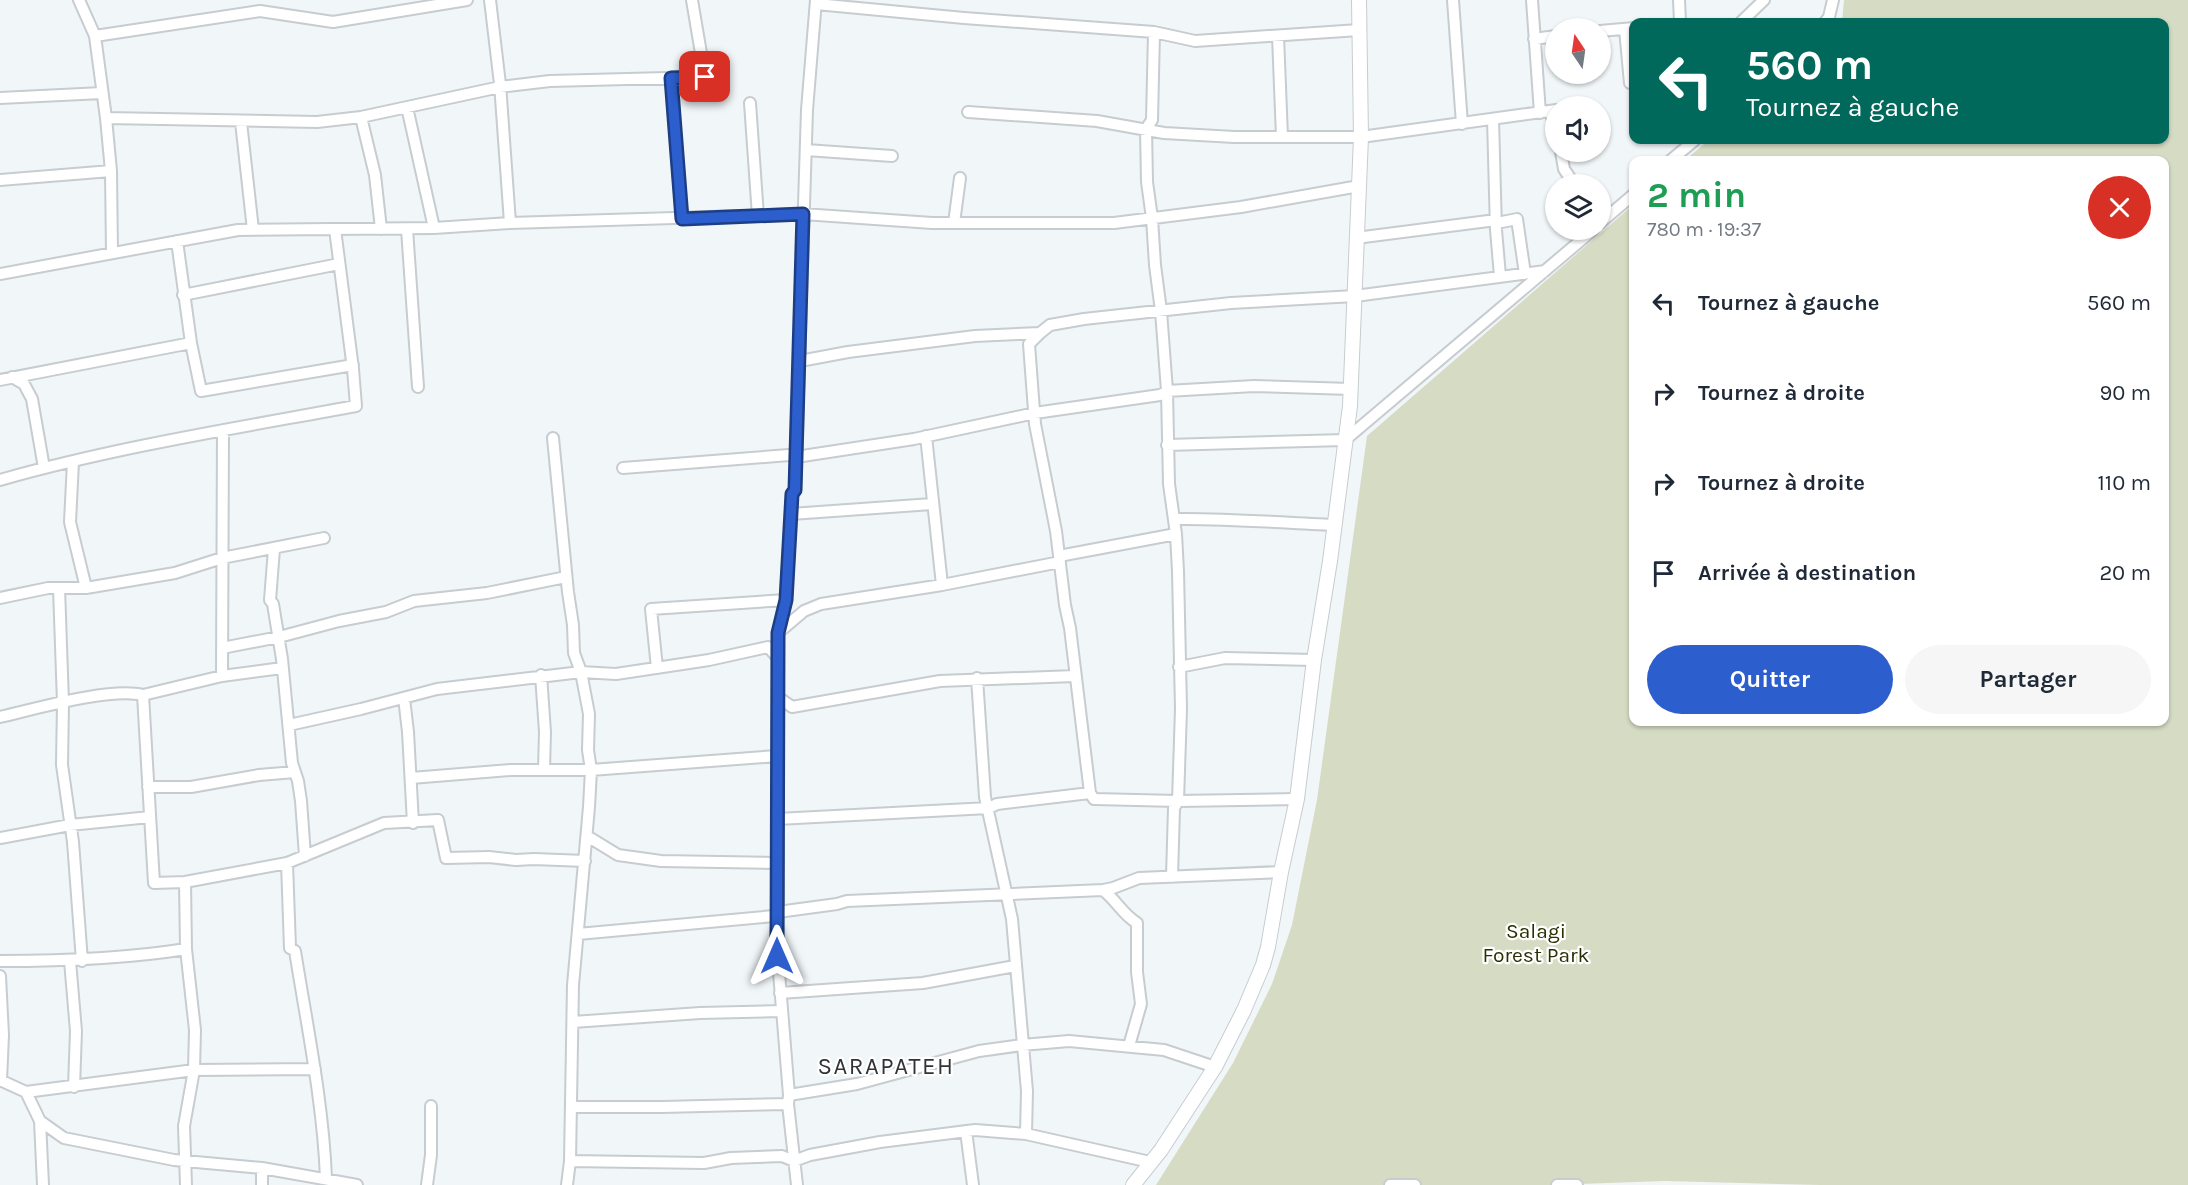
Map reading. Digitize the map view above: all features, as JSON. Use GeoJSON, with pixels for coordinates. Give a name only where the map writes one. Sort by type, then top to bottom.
{"type":"FeatureCollection","features":[{"type":"Feature","properties":{"kind":"street"},"geometry":{"type":"LineString","coordinates":[[79,0],[95,36],[106,118],[111,171],[112,253]]}},
{"type":"Feature","properties":{"kind":"street"},"geometry":{"type":"LineString","coordinates":[[256,0],[260,11]]}},
{"type":"Feature","properties":{"kind":"street"},"geometry":{"type":"LineString","coordinates":[[95,36],[260,11],[333,22],[467,0]]}},
{"type":"Feature","properties":{"kind":"street"},"geometry":{"type":"LineString","coordinates":[[490,0],[500,87],[510,224]]}},
{"type":"Feature","properties":{"kind":"street"},"geometry":{"type":"LineString","coordinates":[[106,118],[317,122],[361,117],[500,87],[550,81],[705,77],[692,0]]}},
{"type":"Feature","properties":{"kind":"street"},"geometry":{"type":"LineString","coordinates":[[1133,1185],[1161,1150],[1215,1067],[1244,1010],[1263,965],[1297,799],[1351,389],[1361,137],[1359,0]]}},
{"type":"Feature","properties":{"kind":"street"},"geometry":{"type":"LineString","coordinates":[[1453,0],[1462,124]]}},
{"type":"Feature","properties":{"kind":"street"},"geometry":{"type":"LineString","coordinates":[[1532,0],[1534,39],[1546,96]]}},
{"type":"Feature","properties":{"kind":"street"},"geometry":{"type":"LineString","coordinates":[[1679,0],[1680,18]]}},
{"type":"Feature","properties":{"kind":"street"},"geometry":{"type":"LineString","coordinates":[[1744,18],[1764,0]]}},
{"type":"Feature","properties":{"kind":"street"},"geometry":{"type":"LineString","coordinates":[[1828,18],[1833,0]]}},
{"type":"Feature","properties":{"kind":"street"},"geometry":{"type":"LineString","coordinates":[[797,1185],[788,1100],[776,936],[778,912],[778,633],[786,600],[792,494],[795,490],[803,214],[816,2],[964,18],[1154,32],[1195,41],[1359,30]]}},
{"type":"Feature","properties":{"kind":"street"},"geometry":{"type":"LineString","coordinates":[[1611,30],[1629,28]]}},
{"type":"Feature","properties":{"kind":"street"},"geometry":{"type":"LineString","coordinates":[[1154,32],[1152,120],[1146,129],[1147,182],[1167,391],[1169,484],[1176,534],[1181,709],[1178,801],[1174,808],[1172,877]]}},
{"type":"Feature","properties":{"kind":"street"},"geometry":{"type":"LineString","coordinates":[[1278,36],[1282,137]]}},
{"type":"Feature","properties":{"kind":"street"},"geometry":{"type":"LineString","coordinates":[[1534,39],[1545,38]]}},
{"type":"Feature","properties":{"kind":"street"},"geometry":{"type":"LineString","coordinates":[[671,78],[682,219]]}},
{"type":"Feature","properties":{"kind":"street"},"geometry":{"type":"LineString","coordinates":[[0,98],[102,93]]}},
{"type":"Feature","properties":{"kind":"street"},"geometry":{"type":"LineString","coordinates":[[750,103],[758,216]]}},
{"type":"Feature","properties":{"kind":"street"},"geometry":{"type":"LineString","coordinates":[[407,107],[434,228]]}},
{"type":"Feature","properties":{"kind":"street"},"geometry":{"type":"LineString","coordinates":[[968,112],[1097,121],[1164,133],[1234,137],[1361,137],[1545,112]]}},
{"type":"Feature","properties":{"kind":"street"},"geometry":{"type":"LineString","coordinates":[[361,117],[375,175],[381,229]]}},
{"type":"Feature","properties":{"kind":"street"},"geometry":{"type":"LineString","coordinates":[[1493,119],[1500,276]]}},
{"type":"Feature","properties":{"kind":"street"},"geometry":{"type":"LineString","coordinates":[[241,122],[253,230]]}},
{"type":"Feature","properties":{"kind":"street"},"geometry":{"type":"LineString","coordinates":[[1676,156],[1690,144]]}},
{"type":"Feature","properties":{"kind":"street"},"geometry":{"type":"LineString","coordinates":[[806,150],[892,156]]}},
{"type":"Feature","properties":{"kind":"street"},"geometry":{"type":"LineString","coordinates":[[0,180],[111,171]]}},
{"type":"Feature","properties":{"kind":"street"},"geometry":{"type":"LineString","coordinates":[[954,223],[960,178]]}},
{"type":"Feature","properties":{"kind":"street"},"geometry":{"type":"LineString","coordinates":[[0,274],[238,230],[434,228],[803,214],[954,223],[1114,223],[1241,207],[1359,186]]}},
{"type":"Feature","properties":{"kind":"street"},"geometry":{"type":"LineString","coordinates":[[1611,214],[1629,198]]}},
{"type":"Feature","properties":{"kind":"street"},"geometry":{"type":"LineString","coordinates":[[1356,238],[1517,219],[1525,274]]}},
{"type":"Feature","properties":{"kind":"street"},"geometry":{"type":"LineString","coordinates":[[407,228],[418,387]]}},
{"type":"Feature","properties":{"kind":"street"},"geometry":{"type":"LineString","coordinates":[[0,480],[44,468],[223,430],[356,406],[353,364],[335,229]]}},
{"type":"Feature","properties":{"kind":"street"},"geometry":{"type":"LineString","coordinates":[[1167,445],[1344,440],[1581,240]]}},
{"type":"Feature","properties":{"kind":"street"},"geometry":{"type":"LineString","coordinates":[[177,241],[183,295],[201,391],[353,364]]}},
{"type":"Feature","properties":{"kind":"street"},"geometry":{"type":"LineString","coordinates":[[183,295],[339,264]]}},
{"type":"Feature","properties":{"kind":"street"},"geometry":{"type":"LineString","coordinates":[[1297,799],[1178,801],[1094,799],[1090,793],[1076,675],[1047,478],[1037,440],[1029,344],[1050,325],[1084,319],[1231,303],[1355,296],[1545,271]]}},
{"type":"Feature","properties":{"kind":"street"},"geometry":{"type":"LineString","coordinates":[[800,361],[848,352],[975,336],[1040,333]]}},
{"type":"Feature","properties":{"kind":"street"},"geometry":{"type":"LineString","coordinates":[[0,380],[191,343]]}},
{"type":"Feature","properties":{"kind":"street"},"geometry":{"type":"LineString","coordinates":[[12,377],[24,384],[32,399],[44,468]]}},
{"type":"Feature","properties":{"kind":"street"},"geometry":{"type":"LineString","coordinates":[[623,468],[789,455],[796,457],[926,436],[1035,413],[1160,395],[1167,391],[1254,386],[1351,389]]}},
{"type":"Feature","properties":{"kind":"street"},"geometry":{"type":"LineString","coordinates":[[222,676],[223,430]]}},
{"type":"Feature","properties":{"kind":"street"},"geometry":{"type":"LineString","coordinates":[[926,436],[942,585]]}},
{"type":"Feature","properties":{"kind":"street"},"geometry":{"type":"LineString","coordinates":[[553,438],[574,653],[589,714],[588,750],[591,770],[573,985],[570,1161],[567,1185]]}},
{"type":"Feature","properties":{"kind":"street"},"geometry":{"type":"LineString","coordinates":[[73,462],[70,522],[86,588]]}},
{"type":"Feature","properties":{"kind":"street"},"geometry":{"type":"LineString","coordinates":[[791,514],[932,504]]}},
{"type":"Feature","properties":{"kind":"street"},"geometry":{"type":"LineString","coordinates":[[1174,519],[1208,518],[1334,525]]}},
{"type":"Feature","properties":{"kind":"street"},"geometry":{"type":"LineString","coordinates":[[778,633],[804,611],[821,604],[942,585],[1176,534]]}},
{"type":"Feature","properties":{"kind":"street"},"geometry":{"type":"LineString","coordinates":[[0,598],[48,588],[86,588],[175,573],[222,558],[324,538]]}},
{"type":"Feature","properties":{"kind":"street"},"geometry":{"type":"LineString","coordinates":[[274,549],[270,600],[273,604],[279,637],[290,725],[292,763],[298,781],[304,827],[305,856]]}},
{"type":"Feature","properties":{"kind":"street"},"geometry":{"type":"LineString","coordinates":[[222,648],[386,612],[414,601],[487,593],[566,577]]}},
{"type":"Feature","properties":{"kind":"street"},"geometry":{"type":"LineString","coordinates":[[59,588],[63,703],[62,765],[70,825],[82,961]]}},
{"type":"Feature","properties":{"kind":"street"},"geometry":{"type":"LineString","coordinates":[[657,668],[651,609],[786,600]]}},
{"type":"Feature","properties":{"kind":"street"},"geometry":{"type":"LineString","coordinates":[[290,725],[437,689],[541,675],[580,672],[616,674],[709,660],[768,647],[778,658]]}},
{"type":"Feature","properties":{"kind":"street"},"geometry":{"type":"LineString","coordinates":[[1179,667],[1225,658],[1314,660]]}},
{"type":"Feature","properties":{"kind":"street"},"geometry":{"type":"LineString","coordinates":[[0,717],[88,697],[135,693],[143,695],[222,676],[282,668]]}},
{"type":"Feature","properties":{"kind":"street"},"geometry":{"type":"LineString","coordinates":[[541,675],[545,732],[544,770]]}},
{"type":"Feature","properties":{"kind":"street"},"geometry":{"type":"LineString","coordinates":[[778,697],[792,707],[906,686],[977,678],[1076,675]]}},
{"type":"Feature","properties":{"kind":"street"},"geometry":{"type":"LineString","coordinates":[[977,678],[985,797],[1012,919],[1027,1091],[1026,1134]]}},
{"type":"Feature","properties":{"kind":"street"},"geometry":{"type":"LineString","coordinates":[[143,695],[154,883],[185,882],[287,863],[384,823],[438,820],[446,858],[489,857],[516,860],[534,858],[585,861]]}},
{"type":"Feature","properties":{"kind":"street"},"geometry":{"type":"LineString","coordinates":[[404,698],[414,823]]}},
{"type":"Feature","properties":{"kind":"street"},"geometry":{"type":"LineString","coordinates":[[411,777],[511,770],[591,770],[777,756]]}},
{"type":"Feature","properties":{"kind":"street"},"geometry":{"type":"LineString","coordinates":[[148,787],[191,787],[259,775],[295,772]]}},
{"type":"Feature","properties":{"kind":"street"},"geometry":{"type":"LineString","coordinates":[[777,819],[989,808],[997,804],[1090,793]]}},
{"type":"Feature","properties":{"kind":"street"},"geometry":{"type":"LineString","coordinates":[[0,838],[70,825],[150,817]]}},
{"type":"Feature","properties":{"kind":"street"},"geometry":{"type":"LineString","coordinates":[[587,836],[618,855],[662,861],[777,863]]}},
{"type":"Feature","properties":{"kind":"street"},"geometry":{"type":"LineString","coordinates":[[287,863],[290,948],[295,951],[315,1069],[324,1140],[326,1178]]}},
{"type":"Feature","properties":{"kind":"street"},"geometry":{"type":"LineString","coordinates":[[578,934],[774,916],[778,912],[847,901],[1103,890],[1139,878],[1281,872]]}},
{"type":"Feature","properties":{"kind":"street"},"geometry":{"type":"LineString","coordinates":[[185,882],[186,949],[195,1030],[194,1070],[184,1126],[186,1185]]}},
{"type":"Feature","properties":{"kind":"street"},"geometry":{"type":"LineString","coordinates":[[1103,890],[1117,901],[1125,915],[1137,922],[1137,972],[1141,1004],[1129,1046]]}},
{"type":"Feature","properties":{"kind":"street"},"geometry":{"type":"LineString","coordinates":[[0,962],[82,961],[139,957],[186,949]]}},
{"type":"Feature","properties":{"kind":"street"},"geometry":{"type":"LineString","coordinates":[[70,961],[76,1030],[74,1087]]}},
{"type":"Feature","properties":{"kind":"street"},"geometry":{"type":"LineString","coordinates":[[780,993],[923,983],[1016,966]]}},
{"type":"Feature","properties":{"kind":"street"},"geometry":{"type":"LineString","coordinates":[[0,976],[3,1035],[1,1080],[26,1092],[194,1070],[315,1069]]}},
{"type":"Feature","properties":{"kind":"street"},"geometry":{"type":"LineString","coordinates":[[573,1022],[700,1013],[781,1011]]}},
{"type":"Feature","properties":{"kind":"street"},"geometry":{"type":"LineString","coordinates":[[571,1107],[662,1107],[788,1100],[979,1051],[1070,1041],[1164,1050],[1215,1067]]}},
{"type":"Feature","properties":{"kind":"street"},"geometry":{"type":"LineString","coordinates":[[26,1092],[40,1121],[43,1185]]}},
{"type":"Feature","properties":{"kind":"street"},"geometry":{"type":"LineString","coordinates":[[427,1185],[431,1155],[431,1106]]}},
{"type":"Feature","properties":{"kind":"street"},"geometry":{"type":"LineString","coordinates":[[40,1121],[64,1138],[128,1152],[185,1161],[262,1168],[357,1185]]}},
{"type":"Feature","properties":{"kind":"street"},"geometry":{"type":"LineString","coordinates":[[570,1161],[704,1163],[730,1158],[782,1156],[794,1161],[810,1155],[845,1148],[966,1131],[1011,1131],[1150,1162]]}},
{"type":"Feature","properties":{"kind":"street"},"geometry":{"type":"LineString","coordinates":[[966,1131],[972,1185]]}},
{"type":"Feature","properties":{"kind":"street"},"geometry":{"type":"LineString","coordinates":[[262,1168],[262,1185]]}},
{"type":"Feature","properties":{"kind":"street"},"geometry":{"type":"LineString","coordinates":[[1390,1185],[1415,1185]]}},
{"type":"Feature","properties":{"kind":"street"},"geometry":{"type":"LineString","coordinates":[[1557,1185],[1577,1185]]}},
{"type":"Feature","properties":{"kind":"green space","name":"Salagi Forest Park"},"geometry":{"type":"Polygon","coordinates":[[[1844,0],[2188,0],[2188,1185],[1820,1185],[1665,1181],[1550,1185],[1156,1185],[1233,1063],[1272,984],[1292,925],[1317,800],[1367,436],[1593,240],[1611,240],[1611,224],[1629,208],[1629,726],[2169,726],[2169,156],[1690,156],[1704,144],[2169,144],[2169,18],[1842,18],[1844,0]]]}},
{"type":"Feature","properties":{"kind":"district","name":"SARAPATEH"},"geometry":{"type":"Point","coordinates":[886,1066]}},
{"type":"Feature","properties":{"kind":"route"},"geometry":{"type":"LineString","coordinates":[[705,77],[671,78],[682,219],[803,214],[795,490],[792,494],[786,600],[778,633],[777,956]]}}]}
